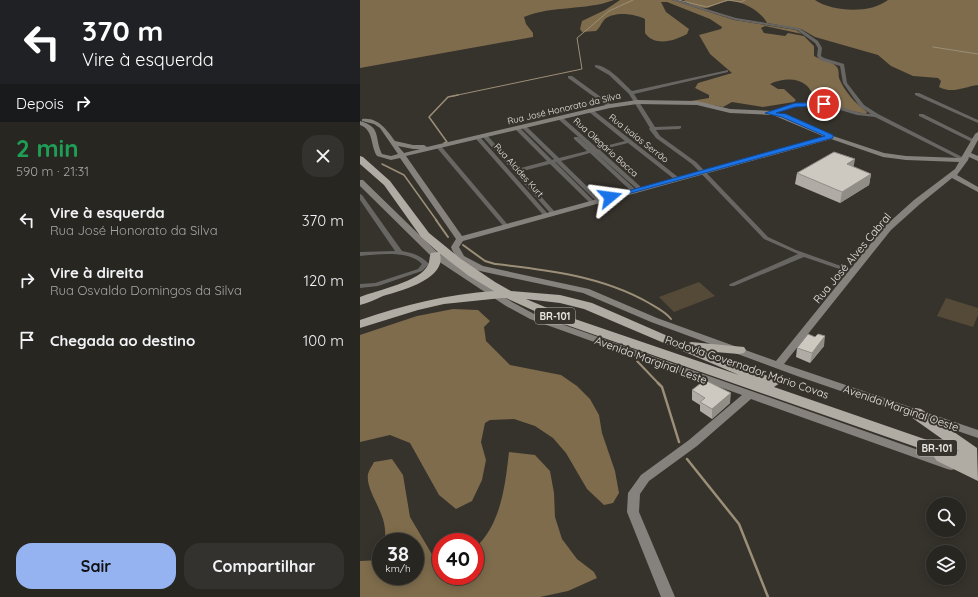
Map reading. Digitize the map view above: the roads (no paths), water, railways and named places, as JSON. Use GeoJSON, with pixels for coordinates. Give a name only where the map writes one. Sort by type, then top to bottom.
{"type":"FeatureCollection","features":[{"type":"Feature","properties":{"kind":"highway","name":"Rodovia Governador Mário Covas"},"geometry":{"type":"LineString","coordinates":[[365,163],[394,192],[423,232],[433,243],[466,268],[518,300],[559,317],[896,434],[976,456]]}},
{"type":"Feature","properties":{"kind":"highway"},"geometry":{"type":"LineString","coordinates":[[363,300],[415,282],[425,276],[434,266],[435,255]]}},
{"type":"Feature","properties":{"kind":"highway","name":"Rodovia Governador Mário Covas"},"geometry":{"type":"LineString","coordinates":[[360,324],[424,304],[473,297],[530,296],[562,300],[604,312],[676,344],[782,387],[976,456]]}},
{"type":"Feature","properties":{"kind":"highway"},"geometry":{"type":"LineString","coordinates":[[676,344],[739,350]]}},
{"type":"Feature","properties":{"kind":"highway"},"geometry":{"type":"LineString","coordinates":[[916,413],[976,456]]}},
{"type":"Feature","properties":{"kind":"highway"},"geometry":{"type":"LineString","coordinates":[[896,434],[978,475]]}},
{"type":"Feature","properties":{"kind":"main road","name":"Rua José Honorato da Silva"},"geometry":{"type":"LineString","coordinates":[[360,123],[367,125],[372,130],[379,155],[386,158],[402,156],[610,106],[637,102],[697,103],[730,111],[768,113],[783,116],[831,137],[891,157],[967,157]]}},
{"type":"Feature","properties":{"kind":"main road"},"geometry":{"type":"LineString","coordinates":[[360,119],[370,120],[380,125],[460,239],[676,178],[831,137]]}},
{"type":"Feature","properties":{"kind":"main road","name":"Rua José Alves Cabral"},"geometry":{"type":"LineString","coordinates":[[778,365],[888,228],[916,202],[952,175],[967,157],[976,138]]}},
{"type":"Feature","properties":{"kind":"main road"},"geometry":{"type":"LineString","coordinates":[[392,142],[412,147],[435,148]]}},
{"type":"Feature","properties":{"kind":"main road"},"geometry":{"type":"LineString","coordinates":[[967,157],[978,159]]}},
{"type":"Feature","properties":{"kind":"main road"},"geometry":{"type":"LineString","coordinates":[[952,175],[978,190]]}},
{"type":"Feature","properties":{"kind":"main road","name":"Avenida Marginal Leste"},"geometry":{"type":"LineString","coordinates":[[360,182],[435,255],[509,304],[533,317],[749,395],[978,475]]}},
{"type":"Feature","properties":{"kind":"main road","name":"Avenida Marginal Oeste"},"geometry":{"type":"LineString","coordinates":[[460,239],[455,247],[456,251],[463,258],[480,268],[586,290],[654,320],[778,365],[978,434]]}},
{"type":"Feature","properties":{"kind":"main road"},"geometry":{"type":"LineString","coordinates":[[665,596],[633,512],[634,493],[646,478],[693,443],[749,395]]}},
{"type":"Feature","properties":{"kind":"street"},"geometry":{"type":"LineString","coordinates":[[673,0],[735,19],[800,31],[817,42],[820,48],[819,56],[822,59],[842,65],[845,83],[858,102],[876,115],[967,157]]}},
{"type":"Feature","properties":{"kind":"street"},"geometry":{"type":"LineString","coordinates":[[597,66],[611,74],[631,93],[658,137],[685,156],[702,171],[766,238],[802,255],[853,272]]}},
{"type":"Feature","properties":{"kind":"street"},"geometry":{"type":"LineString","coordinates":[[631,93],[726,71]]}},
{"type":"Feature","properties":{"kind":"street"},"geometry":{"type":"LineString","coordinates":[[570,77],[610,106]]}},
{"type":"Feature","properties":{"kind":"street"},"geometry":{"type":"LineString","coordinates":[[918,94],[978,122]]}},
{"type":"Feature","properties":{"kind":"street"},"geometry":{"type":"LineString","coordinates":[[768,113],[795,105],[810,103],[838,108],[858,115],[876,115]]}},
{"type":"Feature","properties":{"kind":"street","name":"Rua Isaías Serrão"},"geometry":{"type":"LineString","coordinates":[[591,111],[676,178]]}},
{"type":"Feature","properties":{"kind":"street"},"geometry":{"type":"LineString","coordinates":[[921,115],[976,138]]}},
{"type":"Feature","properties":{"kind":"street","name":"Rua Olegário Bacca"},"geometry":{"type":"LineString","coordinates":[[558,119],[636,189]]}},
{"type":"Feature","properties":{"kind":"street"},"geometry":{"type":"LineString","coordinates":[[520,128],[541,144],[595,201]]}},
{"type":"Feature","properties":{"kind":"street"},"geometry":{"type":"LineString","coordinates":[[520,128],[535,146],[595,201]]}},
{"type":"Feature","properties":{"kind":"street"},"geometry":{"type":"LineString","coordinates":[[652,129],[679,128]]}},
{"type":"Feature","properties":{"kind":"street","name":"Rua Alcides Kurt"},"geometry":{"type":"LineString","coordinates":[[482,137],[550,214]]}},
{"type":"Feature","properties":{"kind":"street"},"geometry":{"type":"LineString","coordinates":[[514,172],[630,141]]}},
{"type":"Feature","properties":{"kind":"street"},"geometry":{"type":"LineString","coordinates":[[535,146],[541,144]]}},
{"type":"Feature","properties":{"kind":"street"},"geometry":{"type":"LineString","coordinates":[[435,148],[506,226]]}},
{"type":"Feature","properties":{"kind":"street"},"geometry":{"type":"LineString","coordinates":[[360,196],[400,253]]}},
{"type":"Feature","properties":{"kind":"street"},"geometry":{"type":"LineString","coordinates":[[360,208],[367,206]]}},
{"type":"Feature","properties":{"kind":"street"},"geometry":{"type":"LineString","coordinates":[[360,254],[400,253],[420,257],[426,264],[420,270],[376,285],[360,286]]}},
{"type":"Feature","properties":{"kind":"street"},"geometry":{"type":"LineString","coordinates":[[732,285],[802,255]]}},
{"type":"Feature","properties":{"kind":"street"},"geometry":{"type":"LineString","coordinates":[[363,300],[376,285]]}},
{"type":"Feature","properties":{"kind":"waterway"},"geometry":{"type":"LineString","coordinates":[[453,96],[582,69],[577,38],[609,11],[633,0]]}},
{"type":"Feature","properties":{"kind":"waterway"},"geometry":{"type":"LineString","coordinates":[[678,0],[707,7],[728,0],[741,2],[745,0]]}},
{"type":"Feature","properties":{"kind":"waterway"},"geometry":{"type":"LineString","coordinates":[[933,47],[978,54]]}},
{"type":"Feature","properties":{"kind":"waterway"},"geometry":{"type":"LineString","coordinates":[[453,96],[458,95]]}},
{"type":"Feature","properties":{"kind":"waterway"},"geometry":{"type":"LineString","coordinates":[[444,143],[447,142],[429,117],[448,97],[453,96]]}},
{"type":"Feature","properties":{"kind":"waterway"},"geometry":{"type":"LineString","coordinates":[[382,164],[404,175],[437,221]]}},
{"type":"Feature","properties":{"kind":"waterway"},"geometry":{"type":"LineString","coordinates":[[436,220],[448,237]]}},
{"type":"Feature","properties":{"kind":"waterway"},"geometry":{"type":"LineString","coordinates":[[463,245],[485,261],[495,264],[555,272],[594,280],[613,286],[649,303],[664,312],[671,319]]}},
{"type":"Feature","properties":{"kind":"waterway"},"geometry":{"type":"LineString","coordinates":[[637,361],[659,384]]}},
{"type":"Feature","properties":{"kind":"waterway"},"geometry":{"type":"LineString","coordinates":[[659,384],[662,387],[679,442]]}},
{"type":"Feature","properties":{"kind":"waterway"},"geometry":{"type":"LineString","coordinates":[[687,459],[739,524],[768,597]]}}]}
